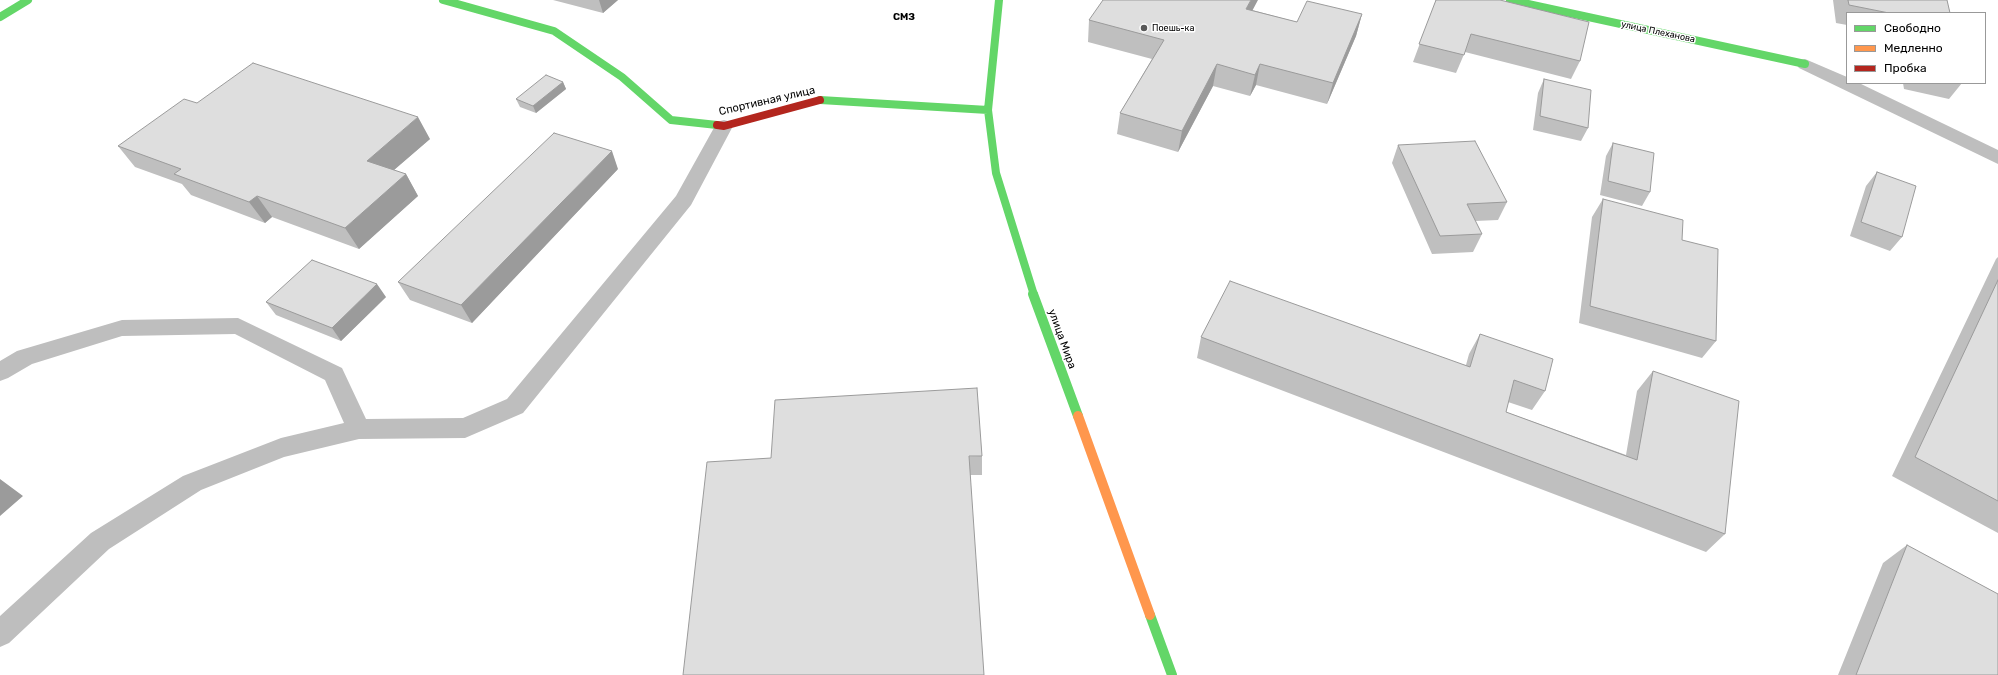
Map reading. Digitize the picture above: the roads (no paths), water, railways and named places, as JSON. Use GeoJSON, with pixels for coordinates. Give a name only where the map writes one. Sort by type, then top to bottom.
{"type":"FeatureCollection","features":[{"type":"Feature","properties":{"kind":"main road"},"geometry":{"type":"LineString","coordinates":[[0,17],[28,0]]}},
{"type":"Feature","properties":{"kind":"main road","name":"Спортивная улица"},"geometry":{"type":"LineString","coordinates":[[443,0],[554,31],[622,77],[670,120],[724,126],[778,110],[820,100],[988,110]]}},
{"type":"Feature","properties":{"kind":"main road","name":"улица Мира"},"geometry":{"type":"LineString","coordinates":[[999,0],[988,110],[996,173],[1029,282],[1172,675]]}},
{"type":"Feature","properties":{"kind":"main road","name":"улица Плеханова"},"geometry":{"type":"LineString","coordinates":[[1510,0],[1805,64]]}},
{"type":"Feature","properties":{"kind":"lane"},"geometry":{"type":"LineString","coordinates":[[1805,64],[1846,84]]}},
{"type":"Feature","properties":{"kind":"lane"},"geometry":{"type":"LineString","coordinates":[[1846,84],[1998,158]]}},
{"type":"Feature","properties":{"kind":"lane"},"geometry":{"type":"LineString","coordinates":[[0,634],[100,541],[192,483],[281,448],[359,429],[465,428],[515,406],[684,200],[724,126]]}},
{"type":"Feature","properties":{"kind":"lane"},"geometry":{"type":"LineString","coordinates":[[0,372],[25,357],[122,328],[238,326],[334,374],[359,429]]}},
{"type":"Feature","properties":{"kind":"place","name":"Поешь-ка"},"geometry":{"type":"Point","coordinates":[1144,28]}},
{"type":"Feature","properties":{"kind":"district","name":"СМЗ"},"geometry":{"type":"Point","coordinates":[904,17]}}]}
